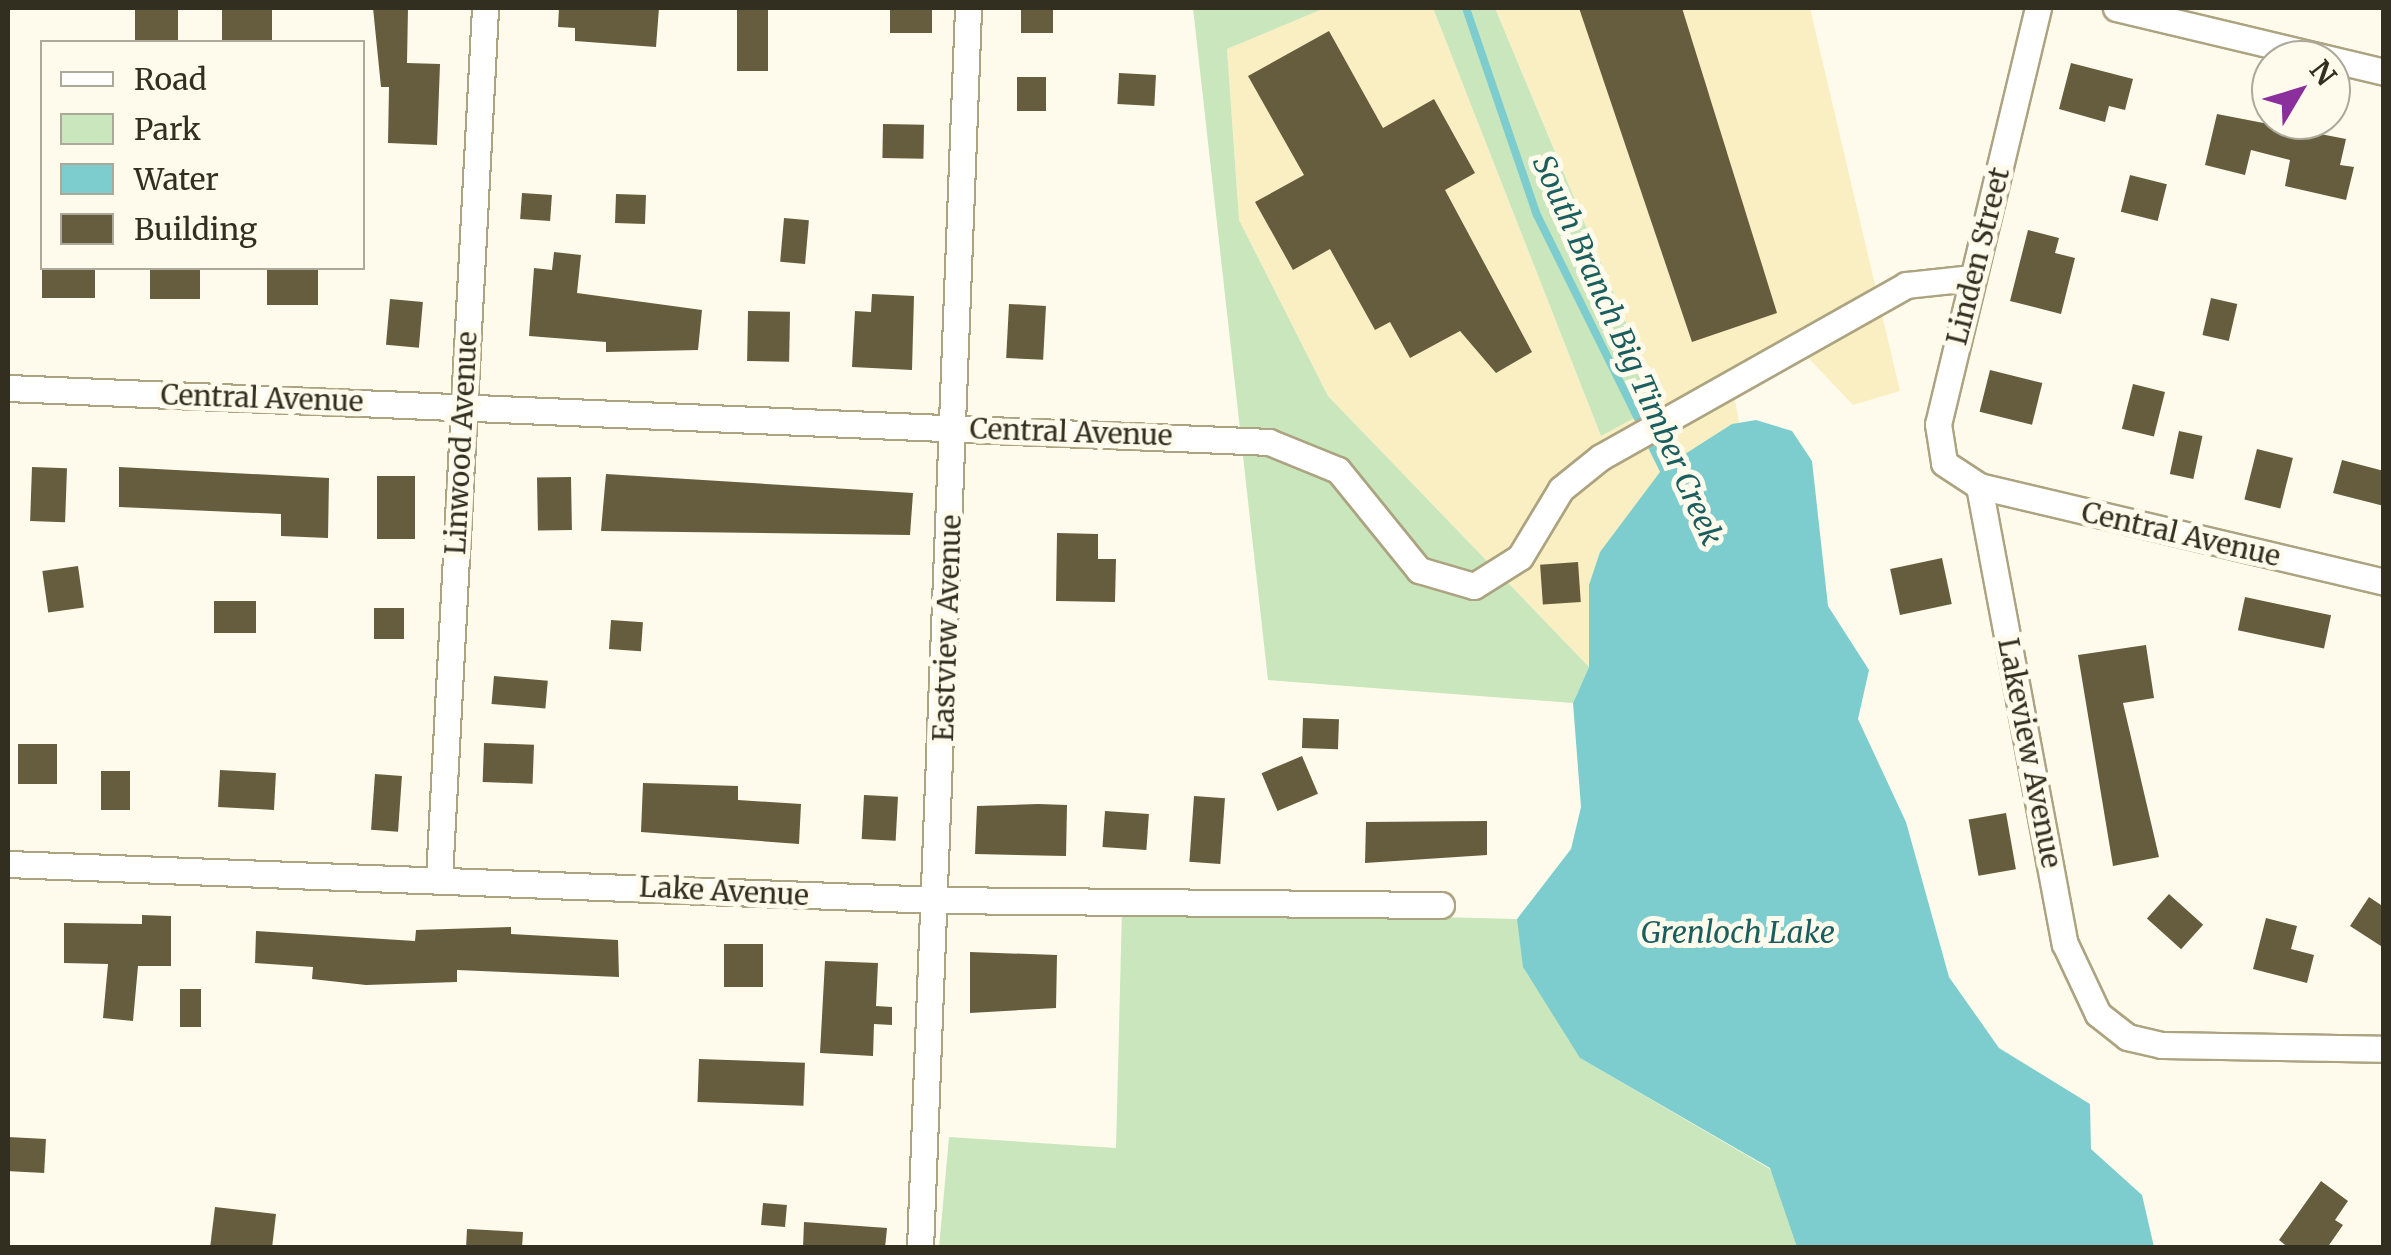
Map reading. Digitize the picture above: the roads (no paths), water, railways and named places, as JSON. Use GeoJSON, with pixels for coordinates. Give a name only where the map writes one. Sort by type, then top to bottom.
{"type":"FeatureCollection","features":[{"type":"Feature","properties":{"kind":"street","name":"Linwood Avenue"},"geometry":{"type":"LineString","coordinates":[[439,878],[485,8]]}},
{"type":"Feature","properties":{"kind":"street","name":"Eastview Avenue"},"geometry":{"type":"LineString","coordinates":[[920,1248],[955,428],[968,8]]}},
{"type":"Feature","properties":{"kind":"street","name":"Linden Street"},"geometry":{"type":"LineString","coordinates":[[1980,486],[1944,463],[1936,439],[2038,8]]}},
{"type":"Feature","properties":{"kind":"street"},"geometry":{"type":"LineString","coordinates":[[2116,8],[2384,72]]}},
{"type":"Feature","properties":{"kind":"street","name":"Central Avenue"},"geometry":{"type":"LineString","coordinates":[[8,388],[955,428],[1297,448],[1338,470],[1403,559],[1456,586],[1508,568],[1561,489],[1638,436],[1906,285],[1972,278]]}},
{"type":"Feature","properties":{"kind":"street","name":"Central Avenue"},"geometry":{"type":"LineString","coordinates":[[1980,486],[2384,582]]}},
{"type":"Feature","properties":{"kind":"street","name":"Lakeview Avenue"},"geometry":{"type":"LineString","coordinates":[[1980,486],[2066,944],[2098,1014],[2127,1037],[2161,1046],[2384,1049]]}},
{"type":"Feature","properties":{"kind":"street","name":"Lake Avenue"},"geometry":{"type":"LineString","coordinates":[[8,864],[936,900],[1442,906]]}},
{"type":"Feature","properties":{"kind":"water","name":"Grenloch Lake"},"geometry":{"type":"Polygon","coordinates":[[[1756,420],[1792,431],[1812,461],[1828,606],[1869,670],[1858,719],[1906,822],[1949,977],[1999,1048],[2090,1104],[2091,1149],[2142,1195],[2154,1247],[1797,1247],[1770,1168],[1580,1058],[1523,967],[1517,919],[1571,849],[1581,807],[1573,703],[1589,667],[1589,585],[1600,552],[1663,468],[1732,424],[1756,420]]]}},
{"type":"Feature","properties":{"kind":"waterway","name":"South Branch Big Timber Creek"},"geometry":{"type":"LineString","coordinates":[[1466,8],[1537,215],[1666,475]]}}]}
